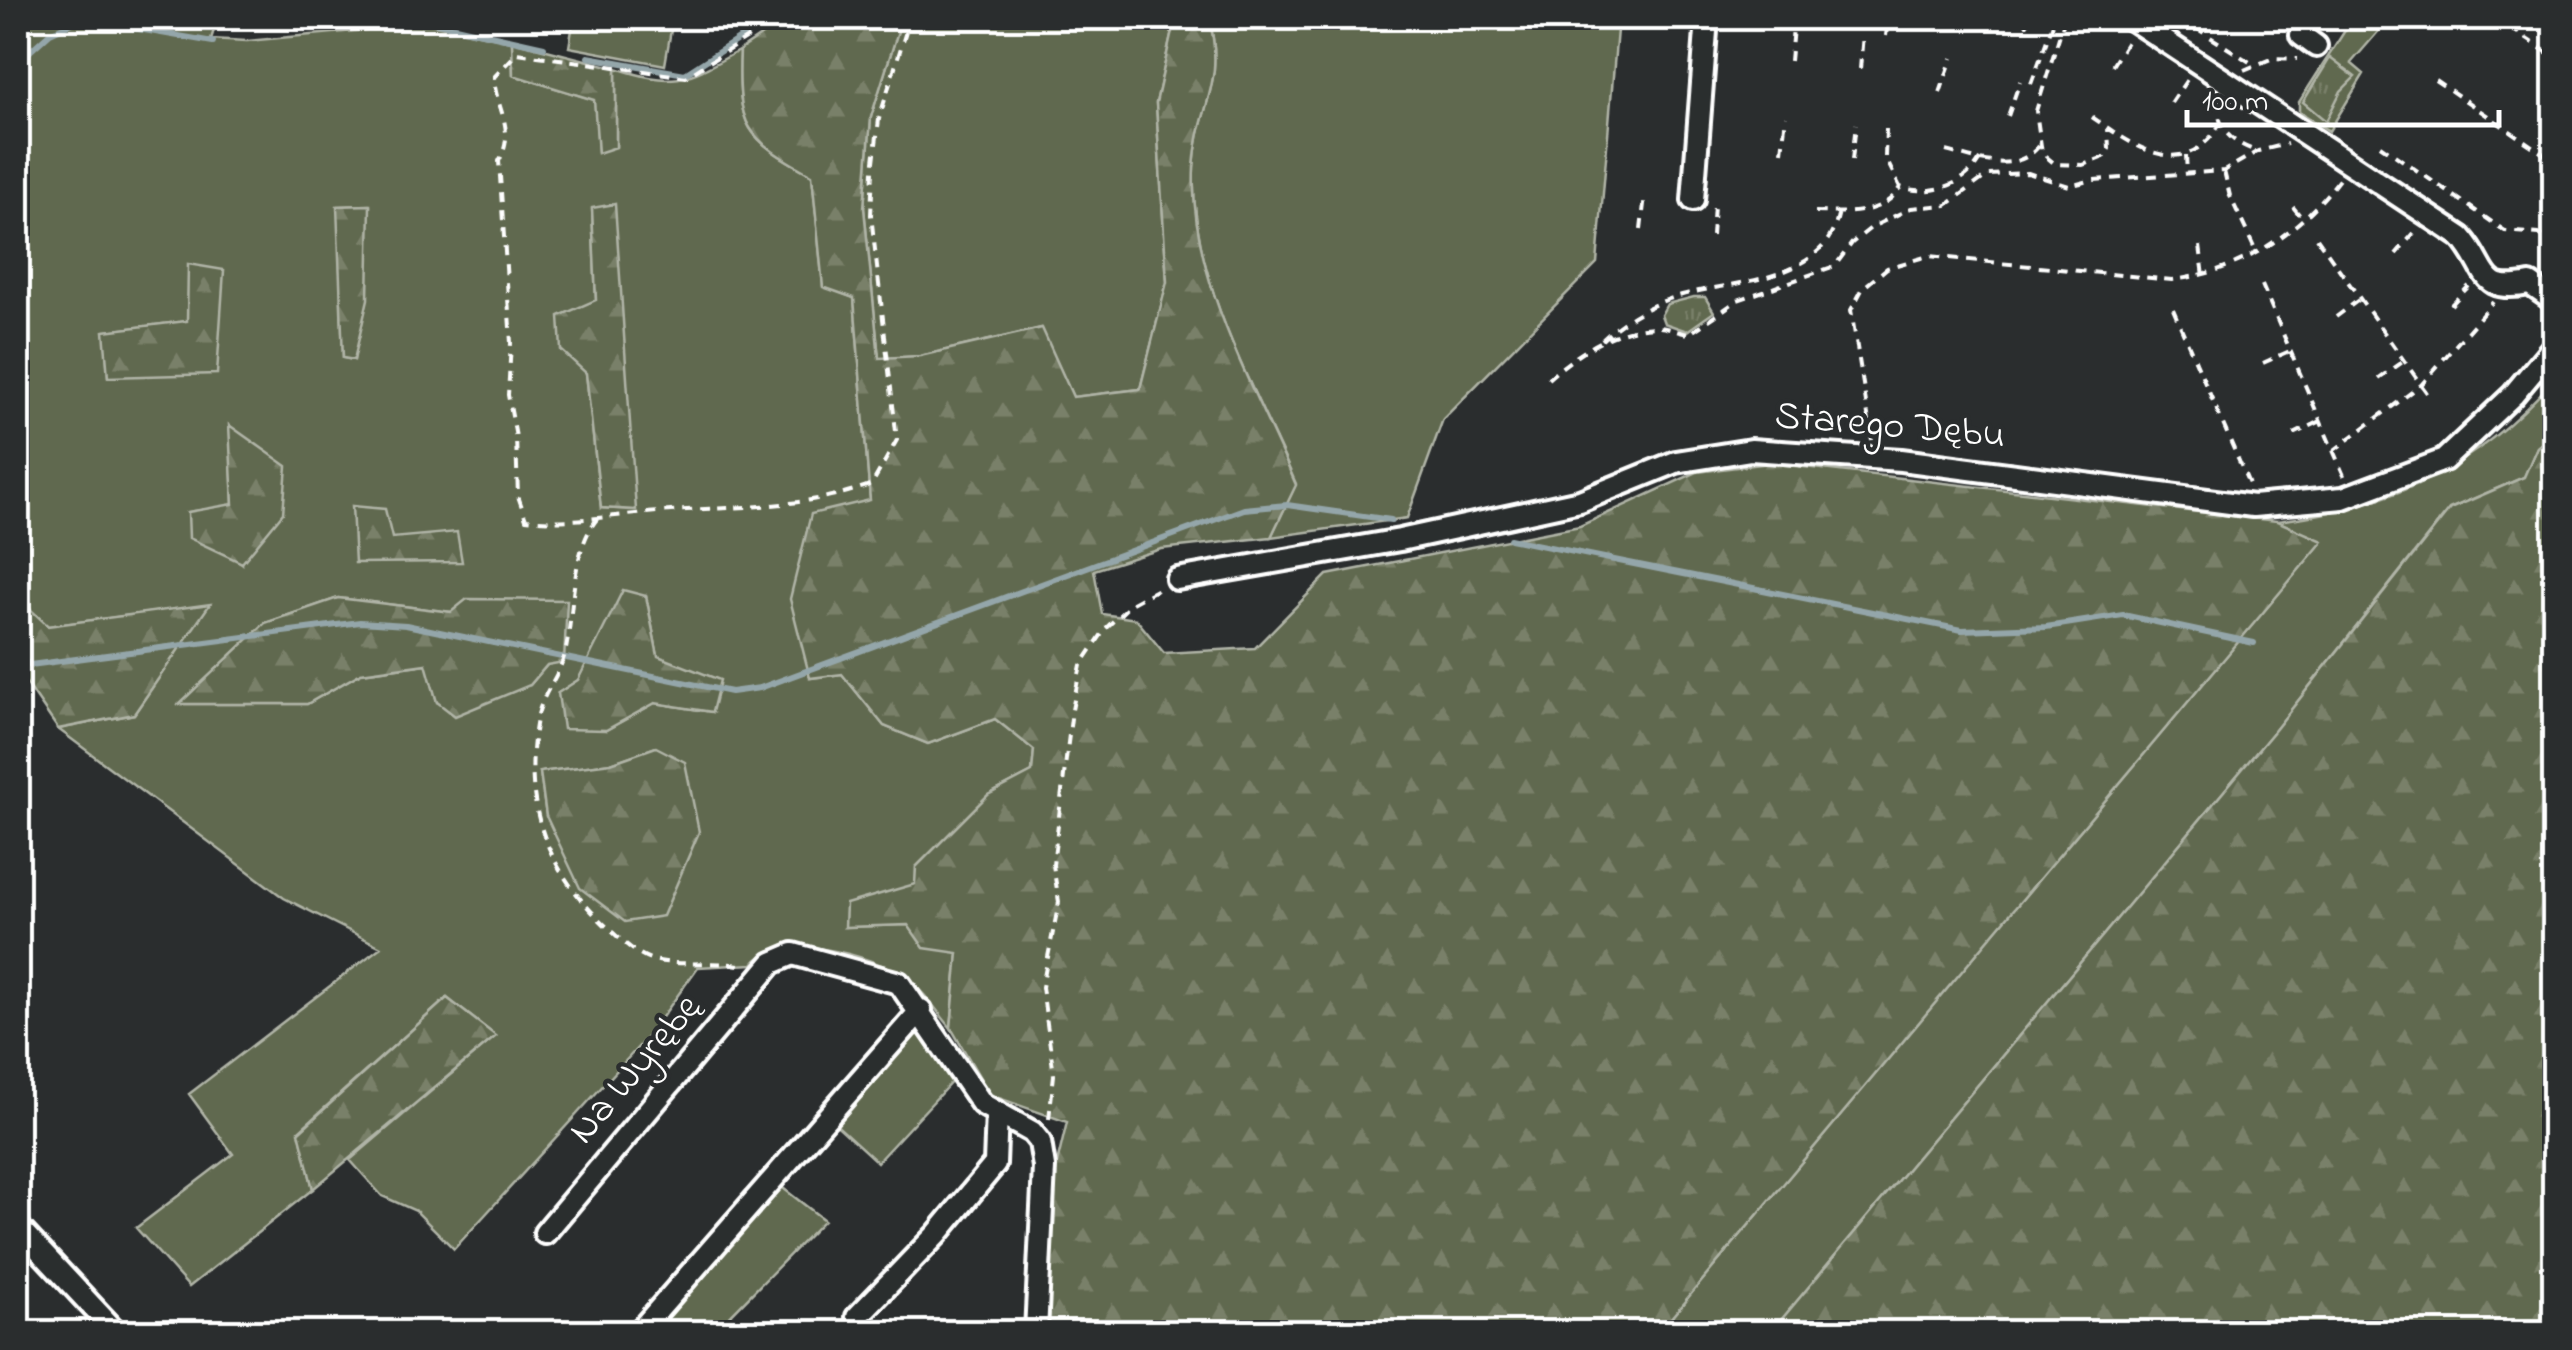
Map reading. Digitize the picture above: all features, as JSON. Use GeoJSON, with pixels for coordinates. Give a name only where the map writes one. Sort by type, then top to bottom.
{"type":"FeatureCollection","features":[{"type":"Feature","properties":{"kind":"street"},"geometry":{"type":"LineString","coordinates":[[1704,201],[1708,18]]}},
{"type":"Feature","properties":{"kind":"street"},"geometry":{"type":"LineString","coordinates":[[2131,26],[2230,83],[2461,236],[2489,282],[2504,290],[2530,284],[2554,301]]}},
{"type":"Feature","properties":{"kind":"street","name":"Starego Dębu"},"geometry":{"type":"LineString","coordinates":[[1177,580],[1580,501],[1676,462],[1724,452],[1776,450],[1875,458],[2124,486],[2253,506],[2343,498],[2444,460],[2513,395],[2554,346]]}},
{"type":"Feature","properties":{"kind":"street","name":"Na Wyrębę"},"geometry":{"type":"LineString","coordinates":[[544,1232],[762,975],[784,956],[835,962],[899,984],[921,1010]]}},
{"type":"Feature","properties":{"kind":"street"},"geometry":{"type":"LineString","coordinates":[[639,1332],[921,1010],[971,1091],[1032,1132],[1040,1142],[1044,1167],[1036,1332]]}},
{"type":"Feature","properties":{"kind":"street"},"geometry":{"type":"LineString","coordinates":[[857,1317],[937,1234],[995,1164],[997,1112]]}},
{"type":"Feature","properties":{"kind":"street"},"geometry":{"type":"LineString","coordinates":[[18,1227],[116,1332]]}},
{"type":"Feature","properties":{"kind":"path"},"geometry":{"type":"LineString","coordinates":[[779,18],[686,77],[517,53],[494,77],[507,128],[506,149],[499,161],[511,343],[508,394],[516,438],[518,496],[526,519],[554,522],[781,507],[794,500],[872,484],[895,449],[871,215],[872,170],[879,119],[910,18]]}},
{"type":"Feature","properties":{"kind":"path"},"geometry":{"type":"LineString","coordinates":[[1886,36],[1888,18]]}},
{"type":"Feature","properties":{"kind":"path"},"geometry":{"type":"LineString","coordinates":[[2026,26],[2029,18]]}},
{"type":"Feature","properties":{"kind":"path"},"geometry":{"type":"LineString","coordinates":[[2031,84],[2055,18]]}},
{"type":"Feature","properties":{"kind":"path"},"geometry":{"type":"LineString","coordinates":[[2065,18],[2036,112],[2040,144],[2049,162],[2084,165],[2104,157],[2109,149],[2108,128]]}},
{"type":"Feature","properties":{"kind":"path"},"geometry":{"type":"LineString","coordinates":[[2180,18],[2253,64]]}},
{"type":"Feature","properties":{"kind":"path"},"geometry":{"type":"LineString","coordinates":[[2495,18],[2554,57]]}},
{"type":"Feature","properties":{"kind":"path"},"geometry":{"type":"LineString","coordinates":[[2112,66],[2131,26]]}},
{"type":"Feature","properties":{"kind":"path"},"geometry":{"type":"LineString","coordinates":[[1790,61],[1793,27]]}},
{"type":"Feature","properties":{"kind":"path"},"geometry":{"type":"LineString","coordinates":[[1860,69],[1863,34]]}},
{"type":"Feature","properties":{"kind":"path"},"geometry":{"type":"LineString","coordinates":[[2258,152],[2233,141],[2220,124],[2218,101],[2230,83],[2253,64],[2308,48]]}},
{"type":"Feature","properties":{"kind":"path"},"geometry":{"type":"LineString","coordinates":[[1940,92],[1952,58]]}},
{"type":"Feature","properties":{"kind":"path"},"geometry":{"type":"LineString","coordinates":[[2171,103],[2191,74]]}},
{"type":"Feature","properties":{"kind":"path"},"geometry":{"type":"LineString","coordinates":[[2435,80],[2554,161]]}},
{"type":"Feature","properties":{"kind":"path"},"geometry":{"type":"LineString","coordinates":[[2008,116],[2020,81]]}},
{"type":"Feature","properties":{"kind":"path"},"geometry":{"type":"LineString","coordinates":[[1782,152],[1786,116]]}},
{"type":"Feature","properties":{"kind":"path"},"geometry":{"type":"LineString","coordinates":[[2092,117],[2164,156],[2186,155],[2203,147],[2220,124]]}},
{"type":"Feature","properties":{"kind":"path"},"geometry":{"type":"LineString","coordinates":[[1852,160],[1856,124]]}},
{"type":"Feature","properties":{"kind":"path"},"geometry":{"type":"LineString","coordinates":[[1886,130],[1884,157],[1900,187]]}},
{"type":"Feature","properties":{"kind":"path"},"geometry":{"type":"LineString","coordinates":[[1599,342],[1659,327],[1690,334],[1738,300],[1835,266],[1860,236],[1920,205],[1947,205],[1977,180],[2011,172],[2068,186],[2093,180],[2224,170],[2258,152],[2296,142]]}},
{"type":"Feature","properties":{"kind":"path"},"geometry":{"type":"LineString","coordinates":[[1946,151],[2012,164],[2027,158],[2040,144]]}},
{"type":"Feature","properties":{"kind":"path"},"geometry":{"type":"LineString","coordinates":[[2380,145],[2505,232],[2538,234],[2554,244]]}},
{"type":"Feature","properties":{"kind":"path"},"geometry":{"type":"LineString","coordinates":[[2186,155],[2187,174]]}},
{"type":"Feature","properties":{"kind":"path"},"geometry":{"type":"LineString","coordinates":[[1900,187],[1927,191],[1942,187],[1966,176],[1980,159]]}},
{"type":"Feature","properties":{"kind":"path"},"geometry":{"type":"LineString","coordinates":[[2011,172],[2012,164]]}},
{"type":"Feature","properties":{"kind":"path"},"geometry":{"type":"LineString","coordinates":[[2224,170],[2230,196],[2256,254]]}},
{"type":"Feature","properties":{"kind":"path"},"geometry":{"type":"LineString","coordinates":[[1875,458],[1851,310],[1863,288],[1888,268],[1928,256],[2172,280],[2204,276],[2256,254],[2302,220],[2342,174]]}},
{"type":"Feature","properties":{"kind":"path"},"geometry":{"type":"LineString","coordinates":[[1816,212],[1875,209],[1888,203],[1900,187]]}},
{"type":"Feature","properties":{"kind":"path"},"geometry":{"type":"LineString","coordinates":[[1641,230],[1644,195]]}},
{"type":"Feature","properties":{"kind":"path"},"geometry":{"type":"LineString","coordinates":[[1704,201],[1712,236]]}},
{"type":"Feature","properties":{"kind":"path"},"geometry":{"type":"LineString","coordinates":[[2293,207],[2302,220]]}},
{"type":"Feature","properties":{"kind":"path"},"geometry":{"type":"LineString","coordinates":[[1548,379],[1629,318],[1671,298],[1732,287],[1808,260],[1832,237],[1839,211]]}},
{"type":"Feature","properties":{"kind":"path"},"geometry":{"type":"LineString","coordinates":[[2396,254],[2421,226]]}},
{"type":"Feature","properties":{"kind":"path"},"geometry":{"type":"LineString","coordinates":[[2317,238],[2427,393]]}},
{"type":"Feature","properties":{"kind":"path"},"geometry":{"type":"LineString","coordinates":[[2200,246],[2204,276]]}},
{"type":"Feature","properties":{"kind":"path"},"geometry":{"type":"LineString","coordinates":[[2451,305],[2472,283]]}},
{"type":"Feature","properties":{"kind":"path"},"geometry":{"type":"LineString","coordinates":[[2262,286],[2346,478]]}},
{"type":"Feature","properties":{"kind":"path"},"geometry":{"type":"LineString","coordinates":[[2333,451],[2422,385],[2494,298]]}},
{"type":"Feature","properties":{"kind":"path"},"geometry":{"type":"LineString","coordinates":[[2336,317],[2360,299]]}},
{"type":"Feature","properties":{"kind":"path"},"geometry":{"type":"LineString","coordinates":[[2173,309],[2249,484]]}},
{"type":"Feature","properties":{"kind":"path"},"geometry":{"type":"LineString","coordinates":[[2263,363],[2290,351]]}},
{"type":"Feature","properties":{"kind":"path"},"geometry":{"type":"LineString","coordinates":[[2379,379],[2404,361]]}},
{"type":"Feature","properties":{"kind":"path"},"geometry":{"type":"LineString","coordinates":[[2294,434],[2320,422]]}},
{"type":"Feature","properties":{"kind":"path"},"geometry":{"type":"LineString","coordinates":[[598,518],[584,542],[563,661],[546,688],[537,717],[531,774],[540,825],[573,894],[650,960],[708,967],[740,964],[762,975]]}},
{"type":"Feature","properties":{"kind":"path"},"geometry":{"type":"LineString","coordinates":[[1040,1142],[1054,1100],[1042,987],[1058,902],[1053,865],[1057,819],[1082,665],[1106,628],[1132,603],[1177,580]]}},
{"type":"Feature","properties":{"kind":"green space"},"geometry":{"type":"Polygon","coordinates":[[[18,18],[131,18],[214,30],[211,39],[247,41],[430,24],[512,41],[513,75],[595,100],[598,152],[616,146],[616,68],[654,78],[681,78],[740,50],[741,97],[750,128],[772,151],[812,175],[823,286],[854,298],[870,500],[811,678],[842,674],[884,726],[928,744],[995,719],[1034,750],[1032,772],[988,795],[916,867],[916,884],[846,927],[908,925],[958,953],[951,1028],[904,977],[849,954],[804,947],[765,954],[753,964],[698,967],[650,1034],[454,1249],[416,1211],[382,1196],[350,1160],[496,1036],[447,998],[299,1131],[313,1189],[189,1287],[136,1228],[233,1154],[189,1094],[381,947],[284,898],[58,729],[134,714],[208,605],[48,626],[28,608],[18,607],[18,18]],[[338,206],[343,358],[354,360],[370,206],[338,206]],[[592,208],[596,300],[586,373],[601,508],[635,510],[592,208]],[[187,321],[105,331],[108,377],[187,321]],[[230,426],[233,505],[188,512],[242,563],[230,426]],[[646,596],[578,680],[558,693],[606,730],[655,703],[712,712],[658,656],[646,596]],[[338,598],[265,623],[180,704],[307,704],[361,673],[427,664],[437,702],[530,685],[547,665],[452,612],[338,598]],[[656,747],[611,763],[540,772],[546,816],[656,747]]]}},
{"type":"Feature","properties":{"kind":"green space"},"geometry":{"type":"Polygon","coordinates":[[[574,18],[673,18],[665,65],[569,47],[574,18]]]}},
{"type":"Feature","properties":{"kind":"green space"},"geometry":{"type":"Polygon","coordinates":[[[787,18],[902,18],[871,117],[864,208],[879,358],[920,356],[1042,328],[1073,397],[1140,389],[1167,282],[1156,103],[1175,18],[1209,18],[1213,79],[1194,167],[1202,249],[1227,330],[1296,485],[1271,537],[1161,549],[1094,570],[1102,614],[1136,619],[1164,653],[1255,648],[1327,575],[1580,526],[1697,472],[1769,463],[2277,521],[2323,541],[1659,1332],[1044,1332],[1055,1172],[1067,1122],[990,1095],[951,1028],[958,953],[924,948],[908,925],[845,927],[846,904],[915,884],[916,867],[988,795],[1032,772],[1034,750],[995,719],[928,744],[884,726],[842,674],[810,678],[790,599],[811,514],[870,500],[854,298],[823,287],[812,175],[759,139],[744,114],[741,97],[740,50],[787,18]]]}},
{"type":"Feature","properties":{"kind":"green space"},"geometry":{"type":"Polygon","coordinates":[[[902,18],[1175,18],[1156,103],[1167,282],[1140,389],[1073,397],[1041,328],[920,356],[879,359],[864,208],[871,117],[902,18]]]}},
{"type":"Feature","properties":{"kind":"green space"},"geometry":{"type":"Polygon","coordinates":[[[1209,18],[1618,18],[1597,263],[1443,419],[1407,518],[1271,537],[1296,484],[1227,330],[1202,249],[1195,208],[1196,146],[1213,79],[1209,18]]]}},
{"type":"Feature","properties":{"kind":"green space"},"geometry":{"type":"Polygon","coordinates":[[[2353,18],[2390,18],[2351,63],[2364,74],[2329,131],[2299,112],[2299,102],[2353,18]]]}},
{"type":"Feature","properties":{"kind":"green space"},"geometry":{"type":"Polygon","coordinates":[[[512,41],[616,68],[616,147],[598,153],[594,100],[513,75],[512,41]]]}},
{"type":"Feature","properties":{"kind":"green space"},"geometry":{"type":"Polygon","coordinates":[[[2330,58],[2355,77],[2341,91],[2326,121],[2303,102],[2330,58]]]}},
{"type":"Feature","properties":{"kind":"green space"},"geometry":{"type":"Polygon","coordinates":[[[615,204],[636,510],[601,508],[586,373],[561,350],[559,316],[596,300],[592,208],[615,204]]]}},
{"type":"Feature","properties":{"kind":"green space"},"geometry":{"type":"Polygon","coordinates":[[[370,205],[368,299],[354,360],[343,358],[337,206],[370,205]]]}},
{"type":"Feature","properties":{"kind":"green space"},"geometry":{"type":"Polygon","coordinates":[[[188,264],[224,270],[217,374],[108,377],[104,331],[187,321],[188,264]]]}},
{"type":"Feature","properties":{"kind":"green space"},"geometry":{"type":"Polygon","coordinates":[[[1705,297],[1714,312],[1687,331],[1664,323],[1661,315],[1667,304],[1705,297]]]}},
{"type":"Feature","properties":{"kind":"green space"},"geometry":{"type":"Polygon","coordinates":[[[2554,379],[2554,433],[2537,447],[2524,477],[2449,509],[2275,730],[1771,1332],[1659,1332],[2322,542],[2277,521],[2359,505],[2430,478],[2494,437],[2554,379]]]}},
{"type":"Feature","properties":{"kind":"green space"},"geometry":{"type":"Polygon","coordinates":[[[229,425],[287,466],[283,513],[242,563],[189,538],[188,512],[233,504],[229,425]]]}},
{"type":"Feature","properties":{"kind":"green space"},"geometry":{"type":"Polygon","coordinates":[[[2554,433],[2554,1332],[1771,1332],[2275,730],[2450,509],[2524,477],[2537,447],[2554,433]]]}},
{"type":"Feature","properties":{"kind":"green space"},"geometry":{"type":"Polygon","coordinates":[[[352,506],[385,509],[392,538],[457,532],[462,562],[355,563],[352,506]]]}},
{"type":"Feature","properties":{"kind":"green space"},"geometry":{"type":"Polygon","coordinates":[[[623,590],[646,596],[658,656],[720,680],[712,712],[655,703],[606,730],[563,729],[558,693],[578,680],[623,590]]]}},
{"type":"Feature","properties":{"kind":"green space"},"geometry":{"type":"Polygon","coordinates":[[[338,598],[451,612],[467,599],[567,600],[564,662],[547,665],[530,685],[455,716],[437,702],[426,664],[361,673],[307,704],[179,704],[265,623],[338,598]]]}},
{"type":"Feature","properties":{"kind":"green space"},"geometry":{"type":"Polygon","coordinates":[[[210,604],[134,714],[58,729],[18,671],[18,607],[28,607],[48,626],[210,604]]]}},
{"type":"Feature","properties":{"kind":"green space"},"geometry":{"type":"Polygon","coordinates":[[[656,747],[685,762],[699,832],[663,916],[625,922],[580,888],[546,816],[540,772],[611,763],[656,747]]]}},
{"type":"Feature","properties":{"kind":"green space"},"geometry":{"type":"Polygon","coordinates":[[[447,998],[496,1036],[313,1189],[299,1132],[447,998]]]}},
{"type":"Feature","properties":{"kind":"green space"},"geometry":{"type":"Polygon","coordinates":[[[922,1033],[956,1077],[877,1162],[831,1120],[904,1039],[922,1033]]]}},
{"type":"Feature","properties":{"kind":"green space"},"geometry":{"type":"Polygon","coordinates":[[[779,1185],[824,1220],[714,1332],[648,1332],[779,1185]]]}},
{"type":"Feature","properties":{"kind":"waterway"},"geometry":{"type":"LineString","coordinates":[[588,57],[685,74],[771,18]]}},
{"type":"Feature","properties":{"kind":"waterway"},"geometry":{"type":"LineString","coordinates":[[18,62],[50,33],[81,19],[213,42]]}},
{"type":"Feature","properties":{"kind":"waterway"},"geometry":{"type":"LineString","coordinates":[[367,27],[433,22],[544,47]]}},
{"type":"Feature","properties":{"kind":"waterway"},"geometry":{"type":"LineString","coordinates":[[18,655],[30,665],[360,622],[406,625],[731,692],[760,688],[1244,509],[1287,505],[1391,520]]}},
{"type":"Feature","properties":{"kind":"waterway"},"geometry":{"type":"LineString","coordinates":[[1510,539],[1962,630],[2046,627],[2123,615],[2254,643]]}}]}
